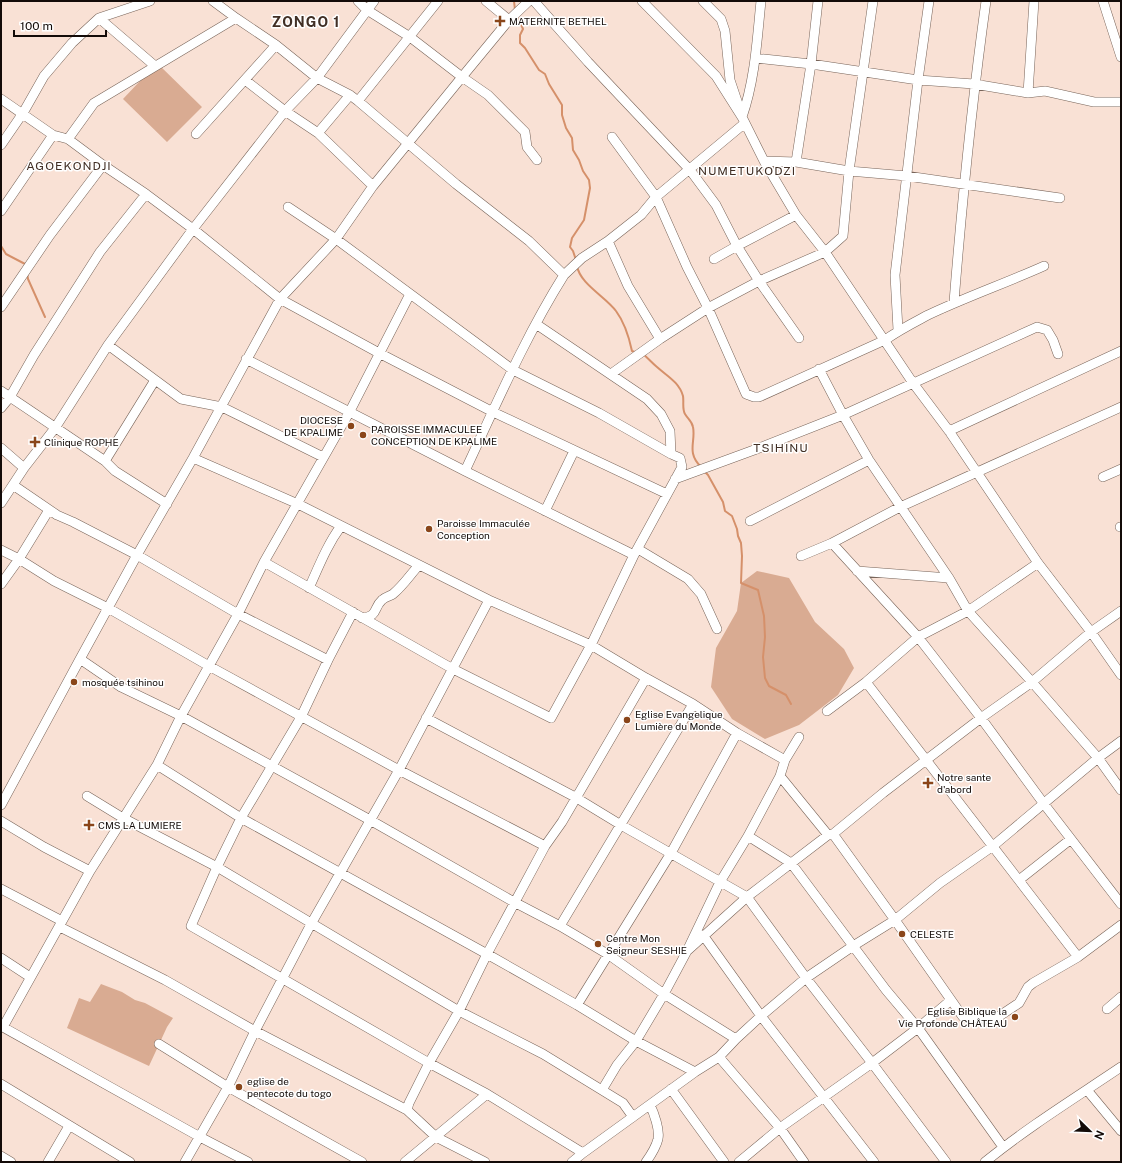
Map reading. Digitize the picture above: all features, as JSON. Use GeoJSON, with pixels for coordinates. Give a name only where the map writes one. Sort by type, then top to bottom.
{"type":"FeatureCollection","features":[{"type":"Feature","properties":{"kind":"street"},"geometry":{"type":"LineString","coordinates":[[1,145],[23,114],[44,76],[72,43],[99,18],[150,1]]}},
{"type":"Feature","properties":{"kind":"street"},"geometry":{"type":"LineString","coordinates":[[213,1],[276,45],[317,78],[350,95],[358,101],[408,144],[528,241],[564,275]]}},
{"type":"Feature","properties":{"kind":"street"},"geometry":{"type":"LineString","coordinates":[[358,1],[367,10],[410,37],[488,95],[525,132],[527,147],[537,160]]}},
{"type":"Feature","properties":{"kind":"street"},"geometry":{"type":"LineString","coordinates":[[1,503],[24,468],[55,428],[108,345],[193,229],[285,111],[317,78],[374,1]]}},
{"type":"Feature","properties":{"kind":"street"},"geometry":{"type":"LineString","coordinates":[[358,101],[438,1]]}},
{"type":"Feature","properties":{"kind":"street"},"geometry":{"type":"LineString","coordinates":[[486,1],[509,20]]}},
{"type":"Feature","properties":{"kind":"street"},"geometry":{"type":"LineString","coordinates":[[1,805],[137,555],[222,407],[246,359],[280,299],[336,238],[373,186],[509,20],[529,1]]}},
{"type":"Feature","properties":{"kind":"street"},"geometry":{"type":"LineString","coordinates":[[534,1],[588,62],[690,170],[716,205],[737,246],[759,281],[799,338]]}},
{"type":"Feature","properties":{"kind":"street"},"geometry":{"type":"LineString","coordinates":[[642,1],[716,76],[744,120],[764,161],[796,215],[825,252],[913,383],[949,431],[1038,563],[1091,632],[1121,675]]}},
{"type":"Feature","properties":{"kind":"street"},"geometry":{"type":"LineString","coordinates":[[703,1],[721,19],[725,31],[730,80],[744,120]]}},
{"type":"Feature","properties":{"kind":"street"},"geometry":{"type":"LineString","coordinates":[[465,471],[536,324],[564,275],[582,258],[640,215],[656,197],[690,170],[744,120],[755,58],[761,1]]}},
{"type":"Feature","properties":{"kind":"street"},"geometry":{"type":"LineString","coordinates":[[796,162],[811,64],[818,1]]}},
{"type":"Feature","properties":{"kind":"street"},"geometry":{"type":"LineString","coordinates":[[611,374],[660,339],[708,308],[759,281],[825,252],[844,236],[849,170],[873,1]]}},
{"type":"Feature","properties":{"kind":"street"},"geometry":{"type":"LineString","coordinates":[[898,330],[895,275],[918,80],[930,1]]}},
{"type":"Feature","properties":{"kind":"street"},"geometry":{"type":"LineString","coordinates":[[954,302],[974,84],[986,1]]}},
{"type":"Feature","properties":{"kind":"street"},"geometry":{"type":"LineString","coordinates":[[1028,92],[1034,1]]}},
{"type":"Feature","properties":{"kind":"street"},"geometry":{"type":"LineString","coordinates":[[1103,1],[1120,53]]}},
{"type":"Feature","properties":{"kind":"street"},"geometry":{"type":"LineString","coordinates":[[99,18],[155,66]]}},
{"type":"Feature","properties":{"kind":"street"},"geometry":{"type":"LineString","coordinates":[[68,139],[94,103],[236,18]]}},
{"type":"Feature","properties":{"kind":"street"},"geometry":{"type":"LineString","coordinates":[[196,134],[276,45]]}},
{"type":"Feature","properties":{"kind":"street"},"geometry":{"type":"LineString","coordinates":[[755,58],[811,64],[863,73],[918,80],[974,84],[1028,92],[1044,91],[1094,102],[1121,102]]}},
{"type":"Feature","properties":{"kind":"street"},"geometry":{"type":"LineString","coordinates":[[245,80],[285,111],[318,133],[373,186]]}},
{"type":"Feature","properties":{"kind":"street"},"geometry":{"type":"LineString","coordinates":[[318,133],[350,95]]}},
{"type":"Feature","properties":{"kind":"street"},"geometry":{"type":"LineString","coordinates":[[1,98],[53,135],[68,139],[146,194],[193,229],[280,299],[379,354],[493,412],[667,494]]}},
{"type":"Feature","properties":{"kind":"street"},"geometry":{"type":"LineString","coordinates":[[1,211],[53,135]]}},
{"type":"Feature","properties":{"kind":"street"},"geometry":{"type":"LineString","coordinates":[[612,137],[656,197],[746,394],[754,397],[759,397],[885,340],[898,330],[954,302],[1018,278],[1044,266]]}},
{"type":"Feature","properties":{"kind":"street"},"geometry":{"type":"LineString","coordinates":[[764,161],[796,162],[1060,198]]}},
{"type":"Feature","properties":{"kind":"street"},"geometry":{"type":"LineString","coordinates":[[1,307],[50,235],[103,165]]}},
{"type":"Feature","properties":{"kind":"street"},"geometry":{"type":"LineString","coordinates":[[1,408],[10,397],[34,355],[100,252],[146,194]]}},
{"type":"Feature","properties":{"kind":"street"},"geometry":{"type":"LineString","coordinates":[[264,562],[453,669],[551,718],[591,646],[636,552],[682,467],[680,458],[599,413],[513,370],[336,238],[288,207]]}},
{"type":"Feature","properties":{"kind":"street"},"geometry":{"type":"LineString","coordinates":[[714,259],[796,215]]}},
{"type":"Feature","properties":{"kind":"street"},"geometry":{"type":"LineString","coordinates":[[608,240],[628,286],[660,339]]}},
{"type":"Feature","properties":{"kind":"street"},"geometry":{"type":"LineString","coordinates":[[248,1162],[200,1137],[2,1026],[90,871],[157,766],[181,716],[238,614],[264,562],[350,411],[410,294]]}},
{"type":"Feature","properties":{"kind":"street"},"geometry":{"type":"LineString","coordinates":[[536,324],[646,399],[661,414],[670,431],[671,454]]}},
{"type":"Feature","properties":{"kind":"street"},"geometry":{"type":"LineString","coordinates":[[675,479],[842,415],[1037,327],[1047,330],[1053,340],[1058,354]]}},
{"type":"Feature","properties":{"kind":"street"},"geometry":{"type":"LineString","coordinates":[[108,345],[181,399],[222,407],[323,457]]}},
{"type":"Feature","properties":{"kind":"street"},"geometry":{"type":"LineString","coordinates":[[949,431],[1121,351]]}},
{"type":"Feature","properties":{"kind":"street"},"geometry":{"type":"LineString","coordinates":[[246,359],[545,511],[636,552],[688,579],[701,594],[717,629]]}},
{"type":"Feature","properties":{"kind":"street"},"geometry":{"type":"LineString","coordinates":[[819,369],[842,415],[869,460],[949,578],[968,611],[1098,758],[1121,790]]}},
{"type":"Feature","properties":{"kind":"street"},"geometry":{"type":"LineString","coordinates":[[105,461],[155,380]]}},
{"type":"Feature","properties":{"kind":"street"},"geometry":{"type":"LineString","coordinates":[[1,391],[105,461],[115,471],[167,504]]}},
{"type":"Feature","properties":{"kind":"street"},"geometry":{"type":"LineString","coordinates":[[801,556],[832,543],[900,507],[1121,407]]}},
{"type":"Feature","properties":{"kind":"street"},"geometry":{"type":"LineString","coordinates":[[1,448],[24,468]]}},
{"type":"Feature","properties":{"kind":"street"},"geometry":{"type":"LineString","coordinates":[[545,511],[574,451]]}},
{"type":"Feature","properties":{"kind":"street"},"geometry":{"type":"LineString","coordinates":[[193,458],[298,504],[489,600],[591,646],[693,704],[737,733],[785,760]]}},
{"type":"Feature","properties":{"kind":"street"},"geometry":{"type":"LineString","coordinates":[[750,521],[869,460]]}},
{"type":"Feature","properties":{"kind":"street"},"geometry":{"type":"LineString","coordinates":[[1103,477],[1121,469]]}},
{"type":"Feature","properties":{"kind":"street"},"geometry":{"type":"LineString","coordinates":[[13,485],[49,510],[137,555],[238,614],[328,660]]}},
{"type":"Feature","properties":{"kind":"street"},"geometry":{"type":"LineString","coordinates":[[1,584],[19,559],[49,510]]}},
{"type":"Feature","properties":{"kind":"street"},"geometry":{"type":"LineString","coordinates":[[309,588],[320,562],[341,526]]}},
{"type":"Feature","properties":{"kind":"street"},"geometry":{"type":"LineString","coordinates":[[832,543],[918,638],[981,718],[1044,804],[1121,904]]}},
{"type":"Feature","properties":{"kind":"street"},"geometry":{"type":"LineString","coordinates":[[1,550],[19,559],[54,581],[108,608],[301,717],[399,770],[546,846]]}},
{"type":"Feature","properties":{"kind":"street"},"geometry":{"type":"LineString","coordinates":[[827,711],[866,682],[918,638],[968,611],[1038,563]]}},
{"type":"Feature","properties":{"kind":"street"},"geometry":{"type":"LineString","coordinates":[[362,618],[374,614],[382,599],[391,595],[400,587],[419,565]]}},
{"type":"Feature","properties":{"kind":"street"},"geometry":{"type":"LineString","coordinates":[[857,571],[949,578]]}},
{"type":"Feature","properties":{"kind":"street"},"geometry":{"type":"LineString","coordinates":[[185,1162],[228,1087],[255,1031],[311,924],[399,770],[489,600]]}},
{"type":"Feature","properties":{"kind":"street"},"geometry":{"type":"LineString","coordinates":[[353,612],[301,717],[241,818],[191,926],[429,1063],[487,1094],[583,1153]]}},
{"type":"Feature","properties":{"kind":"street"},"geometry":{"type":"LineString","coordinates":[[687,951],[747,897],[791,863],[831,835],[981,718],[1032,682],[1091,632],[1121,612]]}},
{"type":"Feature","properties":{"kind":"street"},"geometry":{"type":"LineString","coordinates":[[80,659],[121,687],[181,716],[271,767],[370,820],[514,902],[560,926],[609,955],[664,994],[736,1039]]}},
{"type":"Feature","properties":{"kind":"street"},"geometry":{"type":"LineString","coordinates":[[407,1110],[429,1063],[459,1012],[514,902],[646,678]]}},
{"type":"Feature","properties":{"kind":"street"},"geometry":{"type":"LineString","coordinates":[[866,682],[1078,957]]}},
{"type":"Feature","properties":{"kind":"street"},"geometry":{"type":"LineString","coordinates":[[560,926],[693,704]]}},
{"type":"Feature","properties":{"kind":"street"},"geometry":{"type":"LineString","coordinates":[[426,718],[575,797],[747,897],[806,978],[946,1162]]}},
{"type":"Feature","properties":{"kind":"street"},"geometry":{"type":"LineString","coordinates":[[577,1005],[671,853],[737,733]]}},
{"type":"Feature","properties":{"kind":"street"},"geometry":{"type":"LineString","coordinates":[[602,1090],[617,1065],[636,1041],[664,994],[687,951],[720,882],[748,836],[780,776],[785,760],[798,736]]}},
{"type":"Feature","properties":{"kind":"street"},"geometry":{"type":"LineString","coordinates":[[572,1162],[671,1089],[719,1057],[761,1016],[806,978],[895,920],[940,883],[993,846],[1098,758],[1121,741]]}},
{"type":"Feature","properties":{"kind":"street"},"geometry":{"type":"LineString","coordinates":[[157,766],[241,818],[487,954],[577,1005],[636,1041],[695,1072]]}},
{"type":"Feature","properties":{"kind":"street"},"geometry":{"type":"LineString","coordinates":[[780,776],[831,835],[895,920],[963,1017],[995,1019],[1019,1003],[1028,987],[1033,983],[1078,957],[1121,925]]}},
{"type":"Feature","properties":{"kind":"street"},"geometry":{"type":"LineString","coordinates":[[87,796],[123,818],[217,867],[459,1012],[543,1054],[623,1103],[634,1117]]}},
{"type":"Feature","properties":{"kind":"street"},"geometry":{"type":"LineString","coordinates":[[1,821],[44,848],[90,871]]}},
{"type":"Feature","properties":{"kind":"street"},"geometry":{"type":"LineString","coordinates":[[748,836],[791,863],[886,990],[918,1028],[1004,1147]]}},
{"type":"Feature","properties":{"kind":"street"},"geometry":{"type":"LineString","coordinates":[[1019,880],[1071,839]]}},
{"type":"Feature","properties":{"kind":"street"},"geometry":{"type":"LineString","coordinates":[[1,889],[61,924],[255,1031],[407,1110],[436,1137],[484,1162]]}},
{"type":"Feature","properties":{"kind":"street"},"geometry":{"type":"LineString","coordinates":[[703,935],[761,1016],[825,1096],[874,1162]]}},
{"type":"Feature","properties":{"kind":"street"},"geometry":{"type":"LineString","coordinates":[[1,958],[30,977]]}},
{"type":"Feature","properties":{"kind":"street"},"geometry":{"type":"LineString","coordinates":[[1107,1009],[1121,997]]}},
{"type":"Feature","properties":{"kind":"street"},"geometry":{"type":"LineString","coordinates":[[739,1162],[780,1128],[872,1063],[918,1028],[951,1000]]}},
{"type":"Feature","properties":{"kind":"street"},"geometry":{"type":"LineString","coordinates":[[159,1044],[228,1087],[362,1162]]}},
{"type":"Feature","properties":{"kind":"street"},"geometry":{"type":"LineString","coordinates":[[719,1057],[780,1128],[804,1162]]}},
{"type":"Feature","properties":{"kind":"street"},"geometry":{"type":"LineString","coordinates":[[985,1162],[1064,1105],[1121,1067]]}},
{"type":"Feature","properties":{"kind":"street"},"geometry":{"type":"LineString","coordinates":[[1,1084],[130,1162]]}},
{"type":"Feature","properties":{"kind":"street"},"geometry":{"type":"LineString","coordinates":[[671,1089],[724,1162]]}},
{"type":"Feature","properties":{"kind":"street"},"geometry":{"type":"LineString","coordinates":[[1087,1090],[1121,1131]]}},
{"type":"Feature","properties":{"kind":"street"},"geometry":{"type":"LineString","coordinates":[[405,1162],[487,1094]]}},
{"type":"Feature","properties":{"kind":"street"},"geometry":{"type":"LineString","coordinates":[[646,1162],[659,1138],[656,1119],[650,1105]]}},
{"type":"Feature","properties":{"kind":"street"},"geometry":{"type":"LineString","coordinates":[[48,1162],[69,1126]]}},
{"type":"Feature","properties":{"kind":"street"},"geometry":{"type":"LineString","coordinates":[[1,1156],[11,1162]]}},
{"type":"Feature","properties":{"kind":"shaded area"},"geometry":{"type":"Polygon","coordinates":[[[157,63],[202,107],[167,142],[123,99],[157,63]]]}},
{"type":"Feature","properties":{"kind":"shaded area"},"geometry":{"type":"Polygon","coordinates":[[[757,571],[789,578],[815,622],[844,649],[854,668],[838,695],[799,725],[765,739],[732,719],[711,687],[716,648],[737,611],[741,583],[757,571]]]}},
{"type":"Feature","properties":{"kind":"shaded area"},"geometry":{"type":"Polygon","coordinates":[[[101,984],[122,992],[135,1000],[145,1003],[173,1018],[167,1027],[149,1066],[67,1028],[79,998],[90,1002],[101,984]]]}},
{"type":"Feature","properties":{"kind":"waterway"},"geometry":{"type":"LineString","coordinates":[[514,1],[515,10]]}},
{"type":"Feature","properties":{"kind":"waterway"},"geometry":{"type":"LineString","coordinates":[[517,15],[523,29],[520,35],[520,43],[525,48],[539,70],[545,74],[549,84],[562,105],[562,115],[566,128],[572,138],[573,150],[589,180],[590,188],[584,220],[572,238],[570,247],[576,260]]}},
{"type":"Feature","properties":{"kind":"waterway"},"geometry":{"type":"LineString","coordinates":[[1,246],[6,254],[27,265]]}},
{"type":"Feature","properties":{"kind":"waterway"},"geometry":{"type":"LineString","coordinates":[[577,266],[583,279],[616,311],[622,320],[632,351],[635,352]]}},
{"type":"Feature","properties":{"kind":"waterway"},"geometry":{"type":"LineString","coordinates":[[27,273],[28,279],[45,317]]}},
{"type":"Feature","properties":{"kind":"waterway"},"geometry":{"type":"LineString","coordinates":[[643,354],[679,387],[683,396],[684,412],[693,427],[694,432],[692,447],[694,457],[696,462],[701,467]]}},
{"type":"Feature","properties":{"kind":"waterway"},"geometry":{"type":"LineString","coordinates":[[705,472],[723,502],[725,511],[732,516],[737,529],[741,543],[742,556],[741,583],[758,590],[764,616],[765,637],[763,657],[765,678],[769,686],[786,695],[791,704]]}},
{"type":"Feature","properties":{"kind":"place","name":"MATERNITE BETHEL"},"geometry":{"type":"Point","coordinates":[500,21]}},
{"type":"Feature","properties":{"kind":"place","name":"DIOCESE DE KPALIME"},"geometry":{"type":"Point","coordinates":[351,426]}},
{"type":"Feature","properties":{"kind":"place","name":"PAROISSE IMMACULEE CONCEPTION DE KPALIME"},"geometry":{"type":"Point","coordinates":[363,435]}},
{"type":"Feature","properties":{"kind":"place","name":"Clinique ROPHE"},"geometry":{"type":"Point","coordinates":[35,442]}},
{"type":"Feature","properties":{"kind":"place","name":"Paroisse Immaculée Conception"},"geometry":{"type":"Point","coordinates":[429,529]}},
{"type":"Feature","properties":{"kind":"place","name":"mosquée tsihinou"},"geometry":{"type":"Point","coordinates":[74,682]}},
{"type":"Feature","properties":{"kind":"place","name":"Eglise Evangelique Lumière du Monde"},"geometry":{"type":"Point","coordinates":[627,720]}},
{"type":"Feature","properties":{"kind":"place","name":"Notre sante d'abord"},"geometry":{"type":"Point","coordinates":[928,783]}},
{"type":"Feature","properties":{"kind":"place","name":"CMS LA LUMIERE"},"geometry":{"type":"Point","coordinates":[89,825]}},
{"type":"Feature","properties":{"kind":"place","name":"CELESTE"},"geometry":{"type":"Point","coordinates":[902,934]}},
{"type":"Feature","properties":{"kind":"place","name":"Centre Mon Seigneur SESHIE"},"geometry":{"type":"Point","coordinates":[598,944]}},
{"type":"Feature","properties":{"kind":"place","name":"Eglise Biblique la Vie Profonde CHÂTEAU"},"geometry":{"type":"Point","coordinates":[1015,1017]}},
{"type":"Feature","properties":{"kind":"place","name":"eglise de pentecote du togo"},"geometry":{"type":"Point","coordinates":[239,1087]}},
{"type":"Feature","properties":{"kind":"district","name":"ZONGO 1"},"geometry":{"type":"Point","coordinates":[306,22]}},
{"type":"Feature","properties":{"kind":"district","name":"AGOEKONDJI"},"geometry":{"type":"Point","coordinates":[69,166]}},
{"type":"Feature","properties":{"kind":"district","name":"NUMETUKODZI"},"geometry":{"type":"Point","coordinates":[747,171]}},
{"type":"Feature","properties":{"kind":"district","name":"TSIHINU"},"geometry":{"type":"Point","coordinates":[781,448]}}]}
